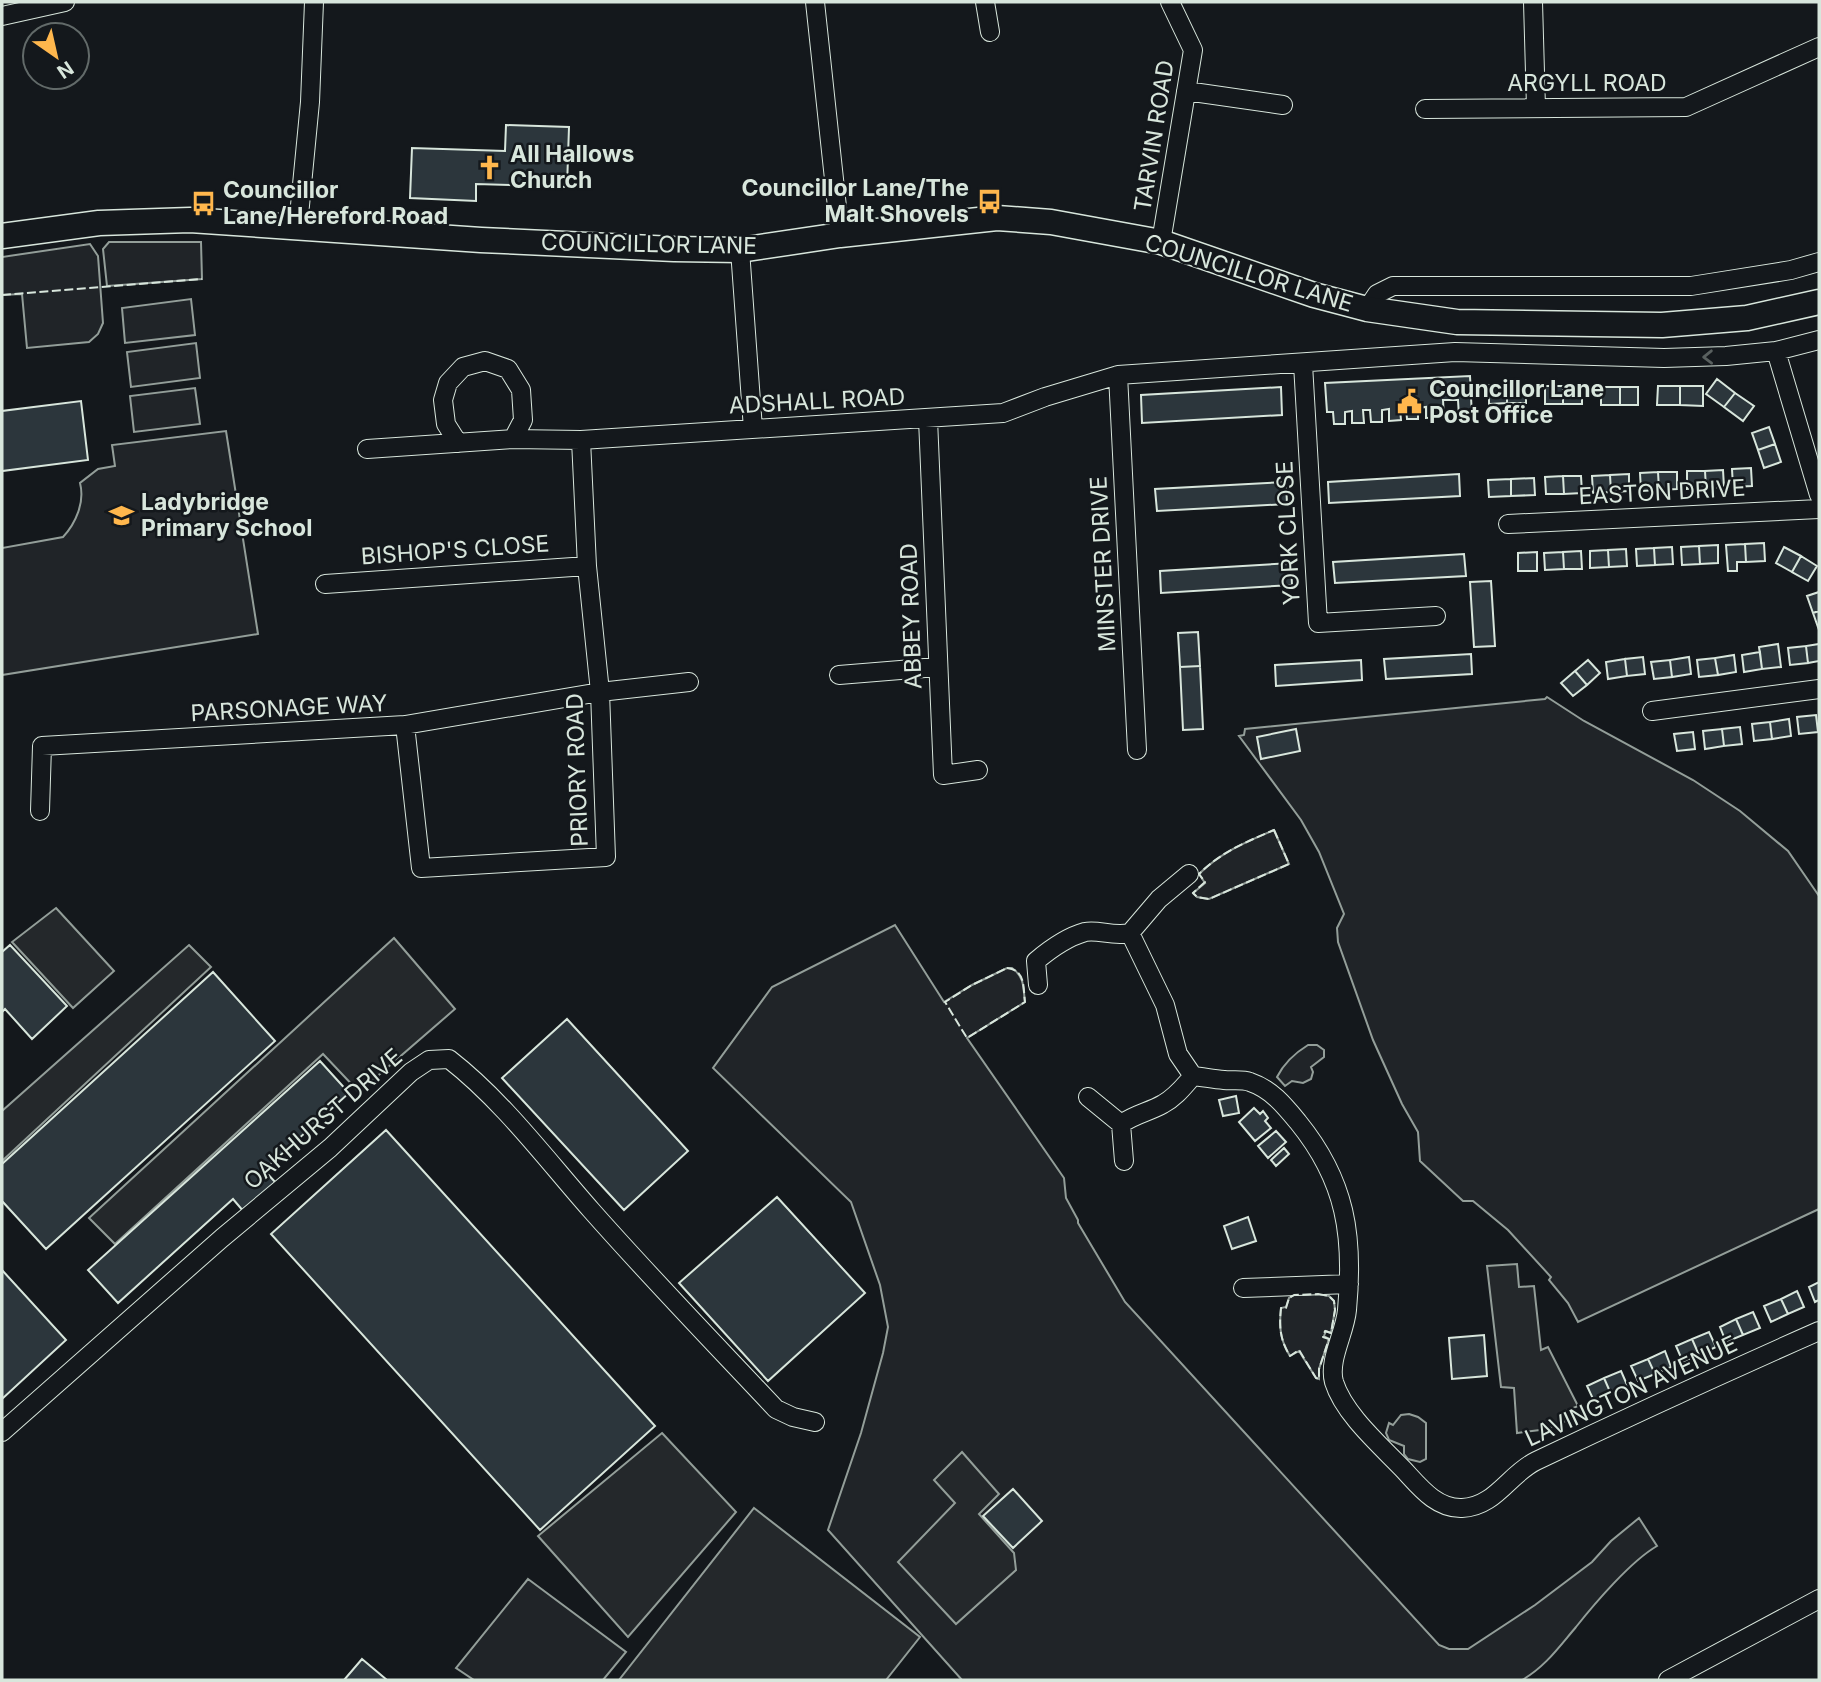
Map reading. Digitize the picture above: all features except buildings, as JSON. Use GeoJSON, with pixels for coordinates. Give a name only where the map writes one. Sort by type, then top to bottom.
{"type":"FeatureCollection","features":[{"type":"Feature","properties":{"kind":"street"},"geometry":{"type":"LineString","coordinates":[[2,16],[65,2]]}},
{"type":"Feature","properties":{"kind":"street"},"geometry":{"type":"LineString","coordinates":[[299,226],[310,102],[314,2]]}},
{"type":"Feature","properties":{"kind":"street"},"geometry":{"type":"LineString","coordinates":[[815,2],[840,235]]}},
{"type":"Feature","properties":{"kind":"street"},"geometry":{"type":"LineString","coordinates":[[985,2],[990,32]]}},
{"type":"Feature","properties":{"kind":"street","name":"TARVIN ROAD"},"geometry":{"type":"LineString","coordinates":[[1161,242],[1193,50],[1170,2]]}},
{"type":"Feature","properties":{"kind":"street"},"geometry":{"type":"LineString","coordinates":[[1533,2],[1536,108]]}},
{"type":"Feature","properties":{"kind":"street","name":"ARGYLL ROAD"},"geometry":{"type":"LineString","coordinates":[[1425,109],[1686,107],[1819,47]]}},
{"type":"Feature","properties":{"kind":"street"},"geometry":{"type":"LineString","coordinates":[[1186,91],[1283,105]]}},
{"type":"Feature","properties":{"kind":"street","name":"COUNCILLOR LANE"},"geometry":{"type":"LineString","coordinates":[[2,236],[130,220],[190,220],[481,240],[740,250],[840,235],[997,218],[1051,222],[1161,242],[1314,295],[1367,309],[1457,322],[1662,325],[1747,318],[1819,302]]}},
{"type":"Feature","properties":{"kind":"street"},"geometry":{"type":"LineString","coordinates":[[740,250],[754,429]]}},
{"type":"Feature","properties":{"kind":"street","name":"COUNCILLOR LANE"},"geometry":{"type":"LineString","coordinates":[[1367,309],[1377,294],[1393,286],[1691,286],[1791,270],[1819,262]]}},
{"type":"Feature","properties":{"kind":"street"},"geometry":{"type":"LineString","coordinates":[[1455,352],[1457,322]]}},
{"type":"Feature","properties":{"kind":"street"},"geometry":{"type":"LineString","coordinates":[[1118,375],[1455,352],[1664,358],[1726,356],[1776,351],[1819,340]]}},
{"type":"Feature","properties":{"kind":"street"},"geometry":{"type":"LineString","coordinates":[[1776,351],[1819,495]]}},
{"type":"Feature","properties":{"kind":"street"},"geometry":{"type":"LineString","coordinates":[[458,443],[446,424],[443,400],[448,383],[463,368],[485,360],[508,369],[521,390],[523,420],[513,439]]}},
{"type":"Feature","properties":{"kind":"street","name":"YORK CLOSE"},"geometry":{"type":"LineString","coordinates":[[1303,364],[1318,623],[1436,616]]}},
{"type":"Feature","properties":{"kind":"street","name":"ADSHALL ROAD"},"geometry":{"type":"LineString","coordinates":[[367,449],[513,439],[581,440],[1003,413],[1118,375]]}},
{"type":"Feature","properties":{"kind":"street","name":"MINSTER DRIVE"},"geometry":{"type":"LineString","coordinates":[[1118,375],[1137,750]]}},
{"type":"Feature","properties":{"kind":"street","name":"ABBEY ROAD"},"geometry":{"type":"LineString","coordinates":[[928,419],[943,775],[978,770]]}},
{"type":"Feature","properties":{"kind":"street","name":"PRIORY ROAD"},"geometry":{"type":"LineString","coordinates":[[405,725],[421,868],[606,857],[600,692],[587,566],[581,440]]}},
{"type":"Feature","properties":{"kind":"street","name":"EASTON DRIVE"},"geometry":{"type":"LineString","coordinates":[[1507,524],[1819,509]]}},
{"type":"Feature","properties":{"kind":"street","name":"BISHOP'S CLOSE"},"geometry":{"type":"LineString","coordinates":[[325,584],[587,566]]}},
{"type":"Feature","properties":{"kind":"street"},"geometry":{"type":"LineString","coordinates":[[839,675],[937,667]]}},
{"type":"Feature","properties":{"kind":"street","name":"PARSONAGE WAY"},"geometry":{"type":"LineString","coordinates":[[40,811],[42,746],[405,725],[600,692],[689,682]]}},
{"type":"Feature","properties":{"kind":"street"},"geometry":{"type":"LineString","coordinates":[[1652,711],[1819,689]]}},
{"type":"Feature","properties":{"kind":"street"},"geometry":{"type":"LineString","coordinates":[[1038,985],[1036,961],[1052,948],[1086,932],[1117,936],[1130,933],[1159,899],[1189,874]]}},
{"type":"Feature","properties":{"kind":"street"},"geometry":{"type":"LineString","coordinates":[[1121,1124],[1135,1114],[1164,1104],[1193,1076],[1178,1054],[1165,1005],[1130,933]]}},
{"type":"Feature","properties":{"kind":"street","name":"OAKHURST DRIVE"},"geometry":{"type":"LineString","coordinates":[[2,1432],[222,1238],[330,1148],[411,1072],[429,1060],[449,1059],[507,1115],[629,1254],[776,1409],[793,1417],[815,1422]]}},
{"type":"Feature","properties":{"kind":"street","name":"LAVINGTON AVENUE"},"geometry":{"type":"LineString","coordinates":[[1193,1076],[1249,1081],[1273,1093],[1306,1132],[1331,1172],[1349,1240],[1346,1322],[1335,1357],[1333,1379],[1341,1399],[1369,1434],[1427,1494],[1444,1506],[1462,1508],[1482,1503],[1499,1493],[1531,1464],[1628,1416],[1819,1331]]}},
{"type":"Feature","properties":{"kind":"street"},"geometry":{"type":"LineString","coordinates":[[1088,1097],[1121,1124],[1124,1161]]}},
{"type":"Feature","properties":{"kind":"street"},"geometry":{"type":"LineString","coordinates":[[1243,1288],[1349,1284]]}},
{"type":"Feature","properties":{"kind":"street"},"geometry":{"type":"LineString","coordinates":[[1668,1680],[1819,1599]]}},
{"type":"Feature","properties":{"kind":"shaded area"},"geometry":{"type":"Polygon","coordinates":[[[109,242],[201,242],[202,279],[107,286],[103,249],[109,242]]]}},
{"type":"Feature","properties":{"kind":"shaded area"},"geometry":{"type":"Polygon","coordinates":[[[90,244],[98,256],[103,323],[98,334],[89,342],[27,348],[22,294],[2,295],[2,257],[90,244]]]}},
{"type":"Feature","properties":{"kind":"shaded area"},"geometry":{"type":"Polygon","coordinates":[[[191,299],[195,335],[125,343],[122,308],[191,299]]]}},
{"type":"Feature","properties":{"kind":"shaded area"},"geometry":{"type":"Polygon","coordinates":[[[196,343],[200,378],[131,387],[127,352],[196,343]]]}},
{"type":"Feature","properties":{"kind":"shaded area"},"geometry":{"type":"Polygon","coordinates":[[[195,388],[200,424],[134,432],[130,396],[195,388]]]}},
{"type":"Feature","properties":{"kind":"shaded area"},"geometry":{"type":"Polygon","coordinates":[[[226,431],[258,634],[2,675],[2,548],[63,537],[78,512],[80,483],[98,469],[115,466],[112,445],[226,431]]]}},
{"type":"Feature","properties":{"kind":"shaded area"},"geometry":{"type":"Polygon","coordinates":[[[1547,697],[1584,721],[1693,780],[1740,811],[1788,851],[1819,896],[1819,1209],[1578,1322],[1568,1303],[1549,1280],[1551,1277],[1508,1230],[1473,1201],[1463,1201],[1420,1161],[1418,1132],[1373,1040],[1338,942],[1337,928],[1344,914],[1319,852],[1301,820],[1239,736],[1244,735],[1245,729],[1547,697]]]}},
{"type":"Feature","properties":{"kind":"shaded area"},"geometry":{"type":"Polygon","coordinates":[[[1274,830],[1289,864],[1209,899],[1197,897],[1193,893],[1205,883],[1199,874],[1216,860],[1244,843],[1274,830]]]}},
{"type":"Feature","properties":{"kind":"shaded area"},"geometry":{"type":"Polygon","coordinates":[[[56,908],[114,971],[73,1008],[12,942],[56,908]]]}},
{"type":"Feature","properties":{"kind":"shaded area"},"geometry":{"type":"Polygon","coordinates":[[[895,925],[944,1002],[1007,968],[1012,968],[1019,975],[1023,983],[1025,1002],[967,1038],[1064,1178],[1066,1198],[1078,1223],[1125,1302],[1439,1645],[1449,1649],[1468,1649],[1535,1605],[1592,1562],[1611,1541],[1639,1518],[1657,1546],[1614,1583],[1545,1663],[1522,1680],[962,1680],[828,1530],[861,1433],[883,1353],[888,1327],[880,1285],[851,1202],[713,1068],[772,987],[895,925]]]}},
{"type":"Feature","properties":{"kind":"shaded area"},"geometry":{"type":"Polygon","coordinates":[[[394,938],[455,1009],[359,1092],[323,1054],[115,1244],[89,1218],[394,938]]]}},
{"type":"Feature","properties":{"kind":"shaded area"},"geometry":{"type":"Polygon","coordinates":[[[189,945],[211,967],[2,1161],[2,1111],[189,945]]]}},
{"type":"Feature","properties":{"kind":"shaded area"},"geometry":{"type":"Polygon","coordinates":[[[1308,1045],[1317,1045],[1324,1050],[1324,1057],[1311,1067],[1311,1079],[1303,1083],[1292,1081],[1285,1086],[1277,1077],[1290,1059],[1308,1045]]]}},
{"type":"Feature","properties":{"kind":"shaded area"},"geometry":{"type":"Polygon","coordinates":[[[1517,1264],[1519,1287],[1534,1286],[1541,1350],[1548,1347],[1578,1406],[1564,1412],[1568,1420],[1548,1429],[1517,1433],[1514,1388],[1501,1387],[1487,1266],[1517,1264]]]}},
{"type":"Feature","properties":{"kind":"shaded area"},"geometry":{"type":"Polygon","coordinates":[[[1294,1295],[1329,1296],[1334,1301],[1335,1310],[1331,1333],[1326,1331],[1324,1336],[1329,1339],[1319,1369],[1319,1379],[1299,1351],[1290,1356],[1282,1339],[1280,1321],[1281,1308],[1286,1307],[1289,1298],[1294,1295]]]}},
{"type":"Feature","properties":{"kind":"shaded area"},"geometry":{"type":"Polygon","coordinates":[[[1409,1414],[1426,1423],[1426,1459],[1420,1462],[1408,1459],[1404,1454],[1404,1446],[1389,1440],[1386,1433],[1389,1423],[1393,1425],[1401,1415],[1409,1414]]]}},
{"type":"Feature","properties":{"kind":"shaded area"},"geometry":{"type":"Polygon","coordinates":[[[662,1433],[736,1512],[628,1637],[538,1536],[662,1433]]]}},
{"type":"Feature","properties":{"kind":"shaded area"},"geometry":{"type":"Polygon","coordinates":[[[962,1452],[999,1494],[979,1514],[1014,1553],[1016,1570],[956,1624],[898,1562],[955,1503],[934,1480],[962,1452]]]}},
{"type":"Feature","properties":{"kind":"shaded area"},"geometry":{"type":"Polygon","coordinates":[[[754,1508],[920,1637],[886,1680],[619,1680],[754,1508]]]}},
{"type":"Feature","properties":{"kind":"shaded area"},"geometry":{"type":"Polygon","coordinates":[[[528,1579],[626,1652],[603,1680],[474,1680],[456,1668],[528,1579]]]}},
{"type":"Feature","properties":{"kind":"fence"},"geometry":{"type":"LineString","coordinates":[[2,295],[202,279]]}},
{"type":"Feature","properties":{"kind":"fence"},"geometry":{"type":"LineString","coordinates":[[1274,830],[1289,864],[1209,899],[1197,897],[1193,893],[1205,882],[1199,874],[1216,860],[1244,843],[1274,830]]}},
{"type":"Feature","properties":{"kind":"fence"},"geometry":{"type":"LineString","coordinates":[[1007,968],[1013,969],[1021,976],[1025,1002],[967,1038],[945,1002],[1007,968]]}},
{"type":"Feature","properties":{"kind":"fence"},"geometry":{"type":"LineString","coordinates":[[1318,1294],[1329,1296],[1334,1301],[1335,1310],[1331,1333],[1325,1331],[1323,1337],[1329,1339],[1319,1369],[1319,1379],[1299,1350],[1290,1356],[1282,1339],[1280,1321],[1281,1308],[1286,1308],[1289,1298],[1294,1295],[1318,1294]]}},
{"type":"Feature","properties":{"kind":"place","name":"All Hallows Church"},"geometry":{"type":"Point","coordinates":[490,167]}},
{"type":"Feature","properties":{"kind":"place","name":"Councillor Lane/The Malt Shovels"},"geometry":{"type":"Point","coordinates":[989,201]}},
{"type":"Feature","properties":{"kind":"place","name":"Councillor Lane/Hereford Road"},"geometry":{"type":"Point","coordinates":[203,203]}},
{"type":"Feature","properties":{"kind":"place","name":"Councillor Lane Post Office"},"geometry":{"type":"Point","coordinates":[1409,402]}},
{"type":"Feature","properties":{"kind":"place","name":"Ladybridge Primary School"},"geometry":{"type":"Point","coordinates":[121,515]}}]}
